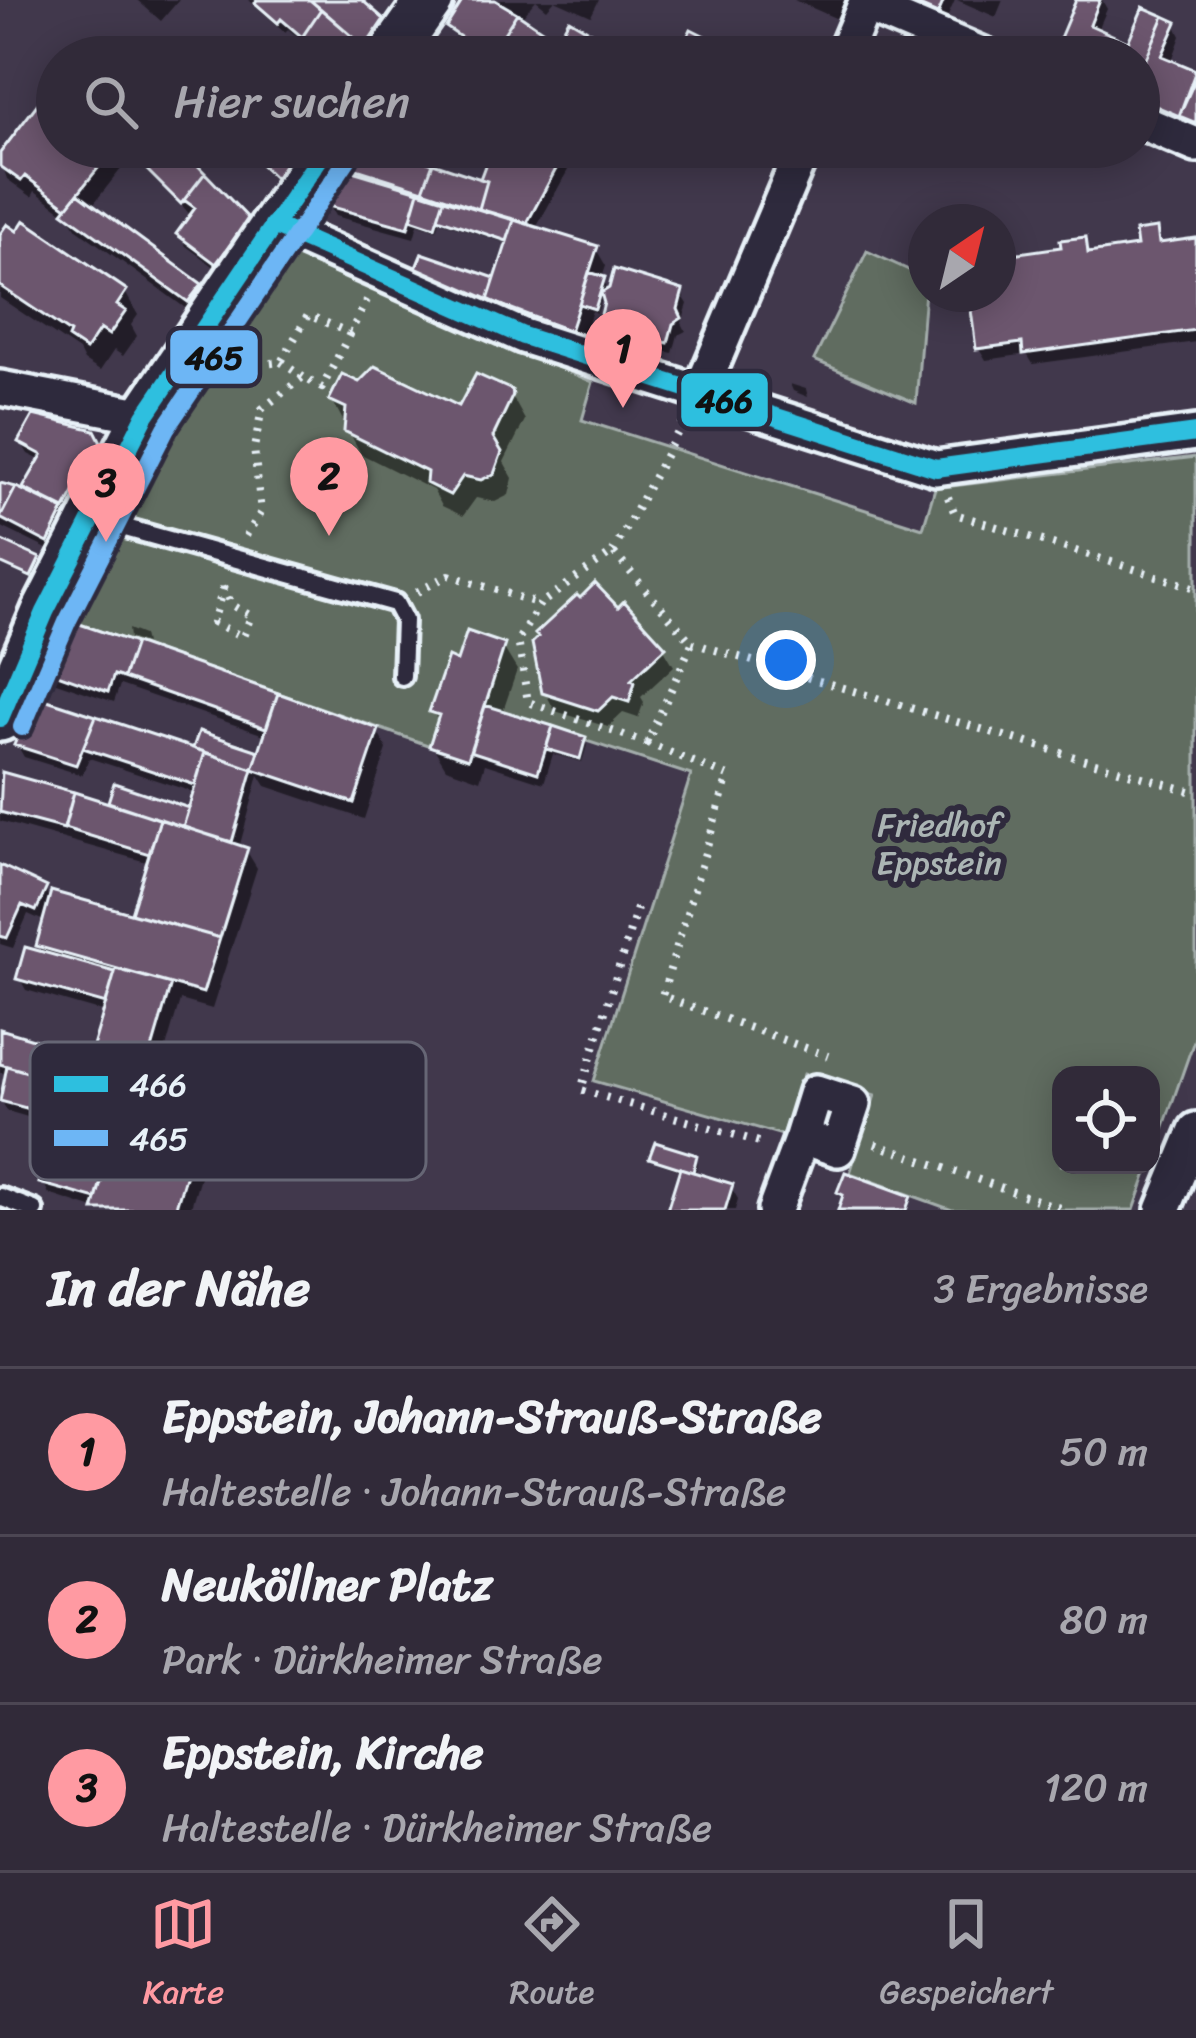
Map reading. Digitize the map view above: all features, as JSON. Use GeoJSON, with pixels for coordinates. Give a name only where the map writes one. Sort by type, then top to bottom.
{"type":"FeatureCollection","features":[{"type":"Feature","properties":{"kind":"main road"},"geometry":{"type":"LineString","coordinates":[[405,36],[430,0]]}},
{"type":"Feature","properties":{"kind":"main road"},"geometry":{"type":"LineString","coordinates":[[0,718],[45,612],[145,416],[312,168]]}},
{"type":"Feature","properties":{"kind":"street"},"geometry":{"type":"LineString","coordinates":[[852,36],[866,3],[941,36]]}},
{"type":"Feature","properties":{"kind":"street"},"geometry":{"type":"LineString","coordinates":[[1160,130],[1196,145]]}},
{"type":"Feature","properties":{"kind":"street"},"geometry":{"type":"LineString","coordinates":[[700,393],[795,168]]}},
{"type":"Feature","properties":{"kind":"street"},"geometry":{"type":"LineString","coordinates":[[273,225],[523,336],[936,468],[1196,433]]}},
{"type":"Feature","properties":{"kind":"street"},"geometry":{"type":"LineString","coordinates":[[0,388],[145,416]]}},
{"type":"Feature","properties":{"kind":"street"},"geometry":{"type":"LineString","coordinates":[[775,1210],[816,1093],[853,1104],[838,1149],[800,1145]]}},
{"type":"Feature","properties":{"kind":"street"},"geometry":{"type":"LineString","coordinates":[[1163,1210],[1196,1130]]}},
{"type":"Feature","properties":{"kind":"lane"},"geometry":{"type":"LineString","coordinates":[[91,518],[395,603],[404,620],[402,676]]}},
{"type":"Feature","properties":{"kind":"lane"},"geometry":{"type":"LineString","coordinates":[[0,1197],[34,1210]]}},
{"type":"Feature","properties":{"kind":"path"},"geometry":{"type":"LineString","coordinates":[[229,368],[280,362],[322,388],[362,310]]}},
{"type":"Feature","properties":{"kind":"path"},"geometry":{"type":"LineString","coordinates":[[280,362],[308,315],[350,333]]}},
{"type":"Feature","properties":{"kind":"path"},"geometry":{"type":"LineString","coordinates":[[232,557],[261,512],[254,448],[262,409],[303,377]]}},
{"type":"Feature","properties":{"kind":"path"},"geometry":{"type":"LineString","coordinates":[[700,393],[613,552],[540,604],[518,640],[528,702],[728,776],[662,996],[844,1061],[835,1098]]}},
{"type":"Feature","properties":{"kind":"path"},"geometry":{"type":"LineString","coordinates":[[936,468],[955,514],[1196,588]]}},
{"type":"Feature","properties":{"kind":"path"},"geometry":{"type":"LineString","coordinates":[[613,552],[692,643],[1196,793]]}},
{"type":"Feature","properties":{"kind":"path"},"geometry":{"type":"LineString","coordinates":[[395,603],[449,575],[540,604]]}},
{"type":"Feature","properties":{"kind":"path"},"geometry":{"type":"LineString","coordinates":[[224,586],[231,604],[251,616],[243,638],[213,622],[224,586]]}},
{"type":"Feature","properties":{"kind":"path"},"geometry":{"type":"LineString","coordinates":[[647,743],[692,643]]}},
{"type":"Feature","properties":{"kind":"path"},"geometry":{"type":"LineString","coordinates":[[637,908],[580,1090],[800,1145]]}},
{"type":"Feature","properties":{"kind":"path"},"geometry":{"type":"LineString","coordinates":[[844,1133],[1066,1210]]}},
{"type":"Feature","properties":{"kind":"green space"},"geometry":{"type":"Polygon","coordinates":[[[867,251],[908,270],[908,312],[923,312],[916,403],[814,360],[867,251]]]}},
{"type":"Feature","properties":{"kind":"green space","name":"Friedhof Eppstein"},"geometry":{"type":"Polygon","coordinates":[[[287,253],[593,382],[582,420],[923,528],[935,488],[1196,457],[1196,1035],[1160,1137],[1160,1066],[1052,1066],[1052,1174],[1147,1174],[1134,1210],[952,1210],[850,1173],[875,1095],[804,1074],[782,1135],[594,1081],[691,775],[485,708],[468,759],[68,620],[163,451],[287,253]]]}},
{"type":"Feature","properties":{"kind":"building"},"geometry":{"type":"Polygon","coordinates":[[[310,0],[321,9],[301,36],[255,3],[310,0]]]}},
{"type":"Feature","properties":{"kind":"building"},"geometry":{"type":"Polygon","coordinates":[[[310,0],[362,0],[384,19],[372,36],[352,36],[310,0]]]}},
{"type":"Feature","properties":{"kind":"building"},"geometry":{"type":"Polygon","coordinates":[[[463,0],[495,0],[517,13],[502,36],[459,36],[446,27],[463,0]]]}},
{"type":"Feature","properties":{"kind":"building"},"geometry":{"type":"Polygon","coordinates":[[[906,0],[944,0],[938,14],[906,0]]]}},
{"type":"Feature","properties":{"kind":"building"},"geometry":{"type":"Polygon","coordinates":[[[1076,0],[1100,0],[1090,25],[1115,36],[1061,36],[1076,0]]]}},
{"type":"Feature","properties":{"kind":"building"},"geometry":{"type":"Polygon","coordinates":[[[1143,7],[1164,16],[1156,36],[1131,36],[1143,7]]]}},
{"type":"Feature","properties":{"kind":"building"},"geometry":{"type":"Polygon","coordinates":[[[321,9],[352,36],[303,36],[321,9]]]}},
{"type":"Feature","properties":{"kind":"building"},"geometry":{"type":"Polygon","coordinates":[[[517,13],[545,32],[543,36],[502,36],[517,13]]]}},
{"type":"Feature","properties":{"kind":"building"},"geometry":{"type":"Polygon","coordinates":[[[1164,16],[1177,22],[1162,56],[1196,70],[1179,116],[1160,108],[1160,36],[1156,36],[1164,16]]]}},
{"type":"Feature","properties":{"kind":"building"},"geometry":{"type":"Polygon","coordinates":[[[569,19],[598,36],[560,36],[569,19]]]}},
{"type":"Feature","properties":{"kind":"building"},"geometry":{"type":"Polygon","coordinates":[[[1196,80],[1196,123],[1179,116],[1196,80]]]}},
{"type":"Feature","properties":{"kind":"building"},"geometry":{"type":"Polygon","coordinates":[[[36,106],[36,168],[98,168],[67,207],[25,176],[21,181],[0,166],[0,153],[36,106]]]}},
{"type":"Feature","properties":{"kind":"building"},"geometry":{"type":"Polygon","coordinates":[[[200,168],[205,173],[181,204],[146,169],[200,168]]]}},
{"type":"Feature","properties":{"kind":"building"},"geometry":{"type":"Polygon","coordinates":[[[265,168],[285,168],[277,180],[265,168]]]}},
{"type":"Feature","properties":{"kind":"building"},"geometry":{"type":"Polygon","coordinates":[[[353,168],[431,168],[423,190],[353,168]]]}},
{"type":"Feature","properties":{"kind":"building"},"geometry":{"type":"Polygon","coordinates":[[[431,168],[448,168],[487,181],[479,209],[423,190],[431,168]]]}},
{"type":"Feature","properties":{"kind":"building"},"geometry":{"type":"Polygon","coordinates":[[[484,168],[557,168],[527,223],[479,209],[487,181],[480,179],[484,168]]]}},
{"type":"Feature","properties":{"kind":"building"},"geometry":{"type":"Polygon","coordinates":[[[349,170],[419,191],[408,228],[325,205],[349,170]]]}},
{"type":"Feature","properties":{"kind":"building"},"geometry":{"type":"Polygon","coordinates":[[[205,173],[249,219],[216,264],[176,234],[195,208],[184,200],[205,173]]]}},
{"type":"Feature","properties":{"kind":"building"},"geometry":{"type":"Polygon","coordinates":[[[419,191],[444,199],[435,227],[411,219],[419,191]]]}},
{"type":"Feature","properties":{"kind":"building"},"geometry":{"type":"Polygon","coordinates":[[[78,193],[202,284],[188,302],[63,212],[78,193]]]}},
{"type":"Feature","properties":{"kind":"building"},"geometry":{"type":"Polygon","coordinates":[[[444,199],[514,220],[507,241],[438,218],[444,199]]]}},
{"type":"Feature","properties":{"kind":"building"},"geometry":{"type":"Polygon","coordinates":[[[24,220],[127,290],[117,305],[126,311],[109,335],[100,329],[86,350],[68,338],[70,333],[0,286],[0,234],[7,224],[17,231],[24,220]]]}},
{"type":"Feature","properties":{"kind":"building"},"geometry":{"type":"Polygon","coordinates":[[[514,220],[598,246],[570,331],[488,300],[514,220]]]}},
{"type":"Feature","properties":{"kind":"building"},"geometry":{"type":"Polygon","coordinates":[[[1157,228],[1159,243],[1196,238],[1196,330],[1023,354],[1022,343],[976,349],[971,312],[1016,312],[1016,253],[1061,247],[1060,240],[1086,237],[1088,253],[1137,246],[1135,231],[1157,228]]]}},
{"type":"Feature","properties":{"kind":"building"},"geometry":{"type":"Polygon","coordinates":[[[422,253],[495,278],[488,300],[415,270],[422,253]]]}},
{"type":"Feature","properties":{"kind":"building"},"geometry":{"type":"Polygon","coordinates":[[[614,269],[683,290],[678,309],[682,318],[673,324],[668,343],[622,334],[624,330],[599,322],[604,303],[601,293],[609,288],[614,269]]]}},
{"type":"Feature","properties":{"kind":"building"},"geometry":{"type":"Polygon","coordinates":[[[589,272],[605,277],[595,309],[579,304],[589,272]]]}},
{"type":"Feature","properties":{"kind":"building"},"geometry":{"type":"Polygon","coordinates":[[[375,366],[459,406],[476,374],[512,390],[493,437],[502,452],[494,474],[481,480],[463,476],[450,495],[426,483],[427,472],[344,431],[346,408],[329,400],[342,374],[359,382],[375,366]]]}},
{"type":"Feature","properties":{"kind":"building"},"geometry":{"type":"Polygon","coordinates":[[[33,415],[95,430],[101,442],[65,509],[23,488],[42,455],[18,442],[33,415]]]}},
{"type":"Feature","properties":{"kind":"building"},"geometry":{"type":"Polygon","coordinates":[[[0,483],[16,487],[0,518],[0,483]]]}},
{"type":"Feature","properties":{"kind":"building"},"geometry":{"type":"Polygon","coordinates":[[[16,487],[64,510],[48,543],[0,518],[16,487]]]}},
{"type":"Feature","properties":{"kind":"building"},"geometry":{"type":"Polygon","coordinates":[[[0,540],[40,558],[31,577],[0,563],[0,540]]]}},
{"type":"Feature","properties":{"kind":"building"},"geometry":{"type":"Polygon","coordinates":[[[595,583],[618,607],[624,601],[666,647],[631,680],[635,682],[629,702],[613,697],[598,711],[542,693],[532,643],[538,637],[535,634],[595,583]]]}},
{"type":"Feature","properties":{"kind":"building"},"geometry":{"type":"Polygon","coordinates":[[[68,620],[135,643],[123,678],[114,675],[108,692],[46,670],[68,620]]]}},
{"type":"Feature","properties":{"kind":"building"},"geometry":{"type":"Polygon","coordinates":[[[467,631],[505,644],[468,759],[429,746],[439,715],[429,712],[448,657],[457,661],[467,631]]]}},
{"type":"Feature","properties":{"kind":"building"},"geometry":{"type":"Polygon","coordinates":[[[135,643],[278,693],[266,728],[123,678],[135,643]]]}},
{"type":"Feature","properties":{"kind":"building"},"geometry":{"type":"Polygon","coordinates":[[[278,693],[379,729],[354,803],[253,769],[278,693]]]}},
{"type":"Feature","properties":{"kind":"building"},"geometry":{"type":"Polygon","coordinates":[[[35,696],[96,716],[76,765],[14,745],[35,696]]]}},
{"type":"Feature","properties":{"kind":"building"},"geometry":{"type":"Polygon","coordinates":[[[485,705],[553,726],[538,773],[470,751],[485,705]]]}},
{"type":"Feature","properties":{"kind":"building"},"geometry":{"type":"Polygon","coordinates":[[[96,716],[205,752],[195,785],[83,748],[96,716]]]}},
{"type":"Feature","properties":{"kind":"building"},"geometry":{"type":"Polygon","coordinates":[[[553,726],[586,737],[580,759],[546,749],[553,726]]]}},
{"type":"Feature","properties":{"kind":"building"},"geometry":{"type":"Polygon","coordinates":[[[199,731],[259,751],[253,769],[193,748],[199,731]]]}},
{"type":"Feature","properties":{"kind":"building"},"geometry":{"type":"Polygon","coordinates":[[[205,752],[253,769],[232,842],[183,827],[205,752]]]}},
{"type":"Feature","properties":{"kind":"building"},"geometry":{"type":"Polygon","coordinates":[[[2,772],[74,792],[64,829],[0,812],[2,772]]]}},
{"type":"Feature","properties":{"kind":"building"},"geometry":{"type":"Polygon","coordinates":[[[114,783],[189,808],[183,827],[108,802],[114,783]]]}},
{"type":"Feature","properties":{"kind":"building"},"geometry":{"type":"Polygon","coordinates":[[[74,792],[160,819],[149,854],[64,828],[74,792]]]}},
{"type":"Feature","properties":{"kind":"building"},"geometry":{"type":"Polygon","coordinates":[[[160,819],[248,848],[220,938],[131,913],[160,819]]]}},
{"type":"Feature","properties":{"kind":"building"},"geometry":{"type":"Polygon","coordinates":[[[0,865],[47,887],[36,911],[22,905],[7,938],[0,936],[0,865]]]}},
{"type":"Feature","properties":{"kind":"building"},"geometry":{"type":"Polygon","coordinates":[[[51,891],[220,938],[203,993],[36,946],[51,891]]]}},
{"type":"Feature","properties":{"kind":"building"},"geometry":{"type":"Polygon","coordinates":[[[25,947],[115,972],[106,1004],[16,979],[25,947]]]}},
{"type":"Feature","properties":{"kind":"building"},"geometry":{"type":"Polygon","coordinates":[[[116,969],[171,984],[154,1042],[94,1042],[116,969]]]}},
{"type":"Feature","properties":{"kind":"building"},"geometry":{"type":"Polygon","coordinates":[[[0,1029],[43,1042],[30,1042],[30,1073],[0,1064],[0,1029]]]}},
{"type":"Feature","properties":{"kind":"building"},"geometry":{"type":"Polygon","coordinates":[[[7,1066],[30,1073],[30,1109],[0,1101],[7,1066]]]}},
{"type":"Feature","properties":{"kind":"building"},"geometry":{"type":"Polygon","coordinates":[[[655,1142],[697,1155],[693,1172],[649,1158],[655,1142]]]}},
{"type":"Feature","properties":{"kind":"building"},"geometry":{"type":"Polygon","coordinates":[[[680,1168],[733,1184],[725,1210],[667,1210],[680,1168]]]}},
{"type":"Feature","properties":{"kind":"building"},"geometry":{"type":"Polygon","coordinates":[[[845,1172],[911,1196],[906,1210],[838,1210],[843,1195],[837,1192],[845,1172]]]}},
{"type":"Feature","properties":{"kind":"building"},"geometry":{"type":"Polygon","coordinates":[[[40,1180],[101,1180],[96,1199],[40,1180]]]}},
{"type":"Feature","properties":{"kind":"building"},"geometry":{"type":"Polygon","coordinates":[[[102,1180],[184,1180],[175,1210],[93,1210],[102,1180]]]}},
{"type":"Feature","properties":{"kind":"transit line","name":"466"},"geometry":{"type":"LineString","coordinates":[[0,718],[45,612],[145,416],[313,168]]}},
{"type":"Feature","properties":{"kind":"transit line","name":"465"},"geometry":{"type":"LineString","coordinates":[[22,727],[67,622],[166,428],[342,168]]}},
{"type":"Feature","properties":{"kind":"transit line","name":"466"},"geometry":{"type":"LineString","coordinates":[[273,225],[523,336],[936,468],[1196,433]]}},
{"type":"Feature","properties":{"kind":"place","name":"Eppstein, Johann-Strauß-Straße"},"geometry":{"type":"Point","coordinates":[623,408]}},
{"type":"Feature","properties":{"kind":"place","name":"Neuköllner Platz"},"geometry":{"type":"Point","coordinates":[329,536]}},
{"type":"Feature","properties":{"kind":"place","name":"Eppstein, Kirche"},"geometry":{"type":"Point","coordinates":[106,542]}}]}
